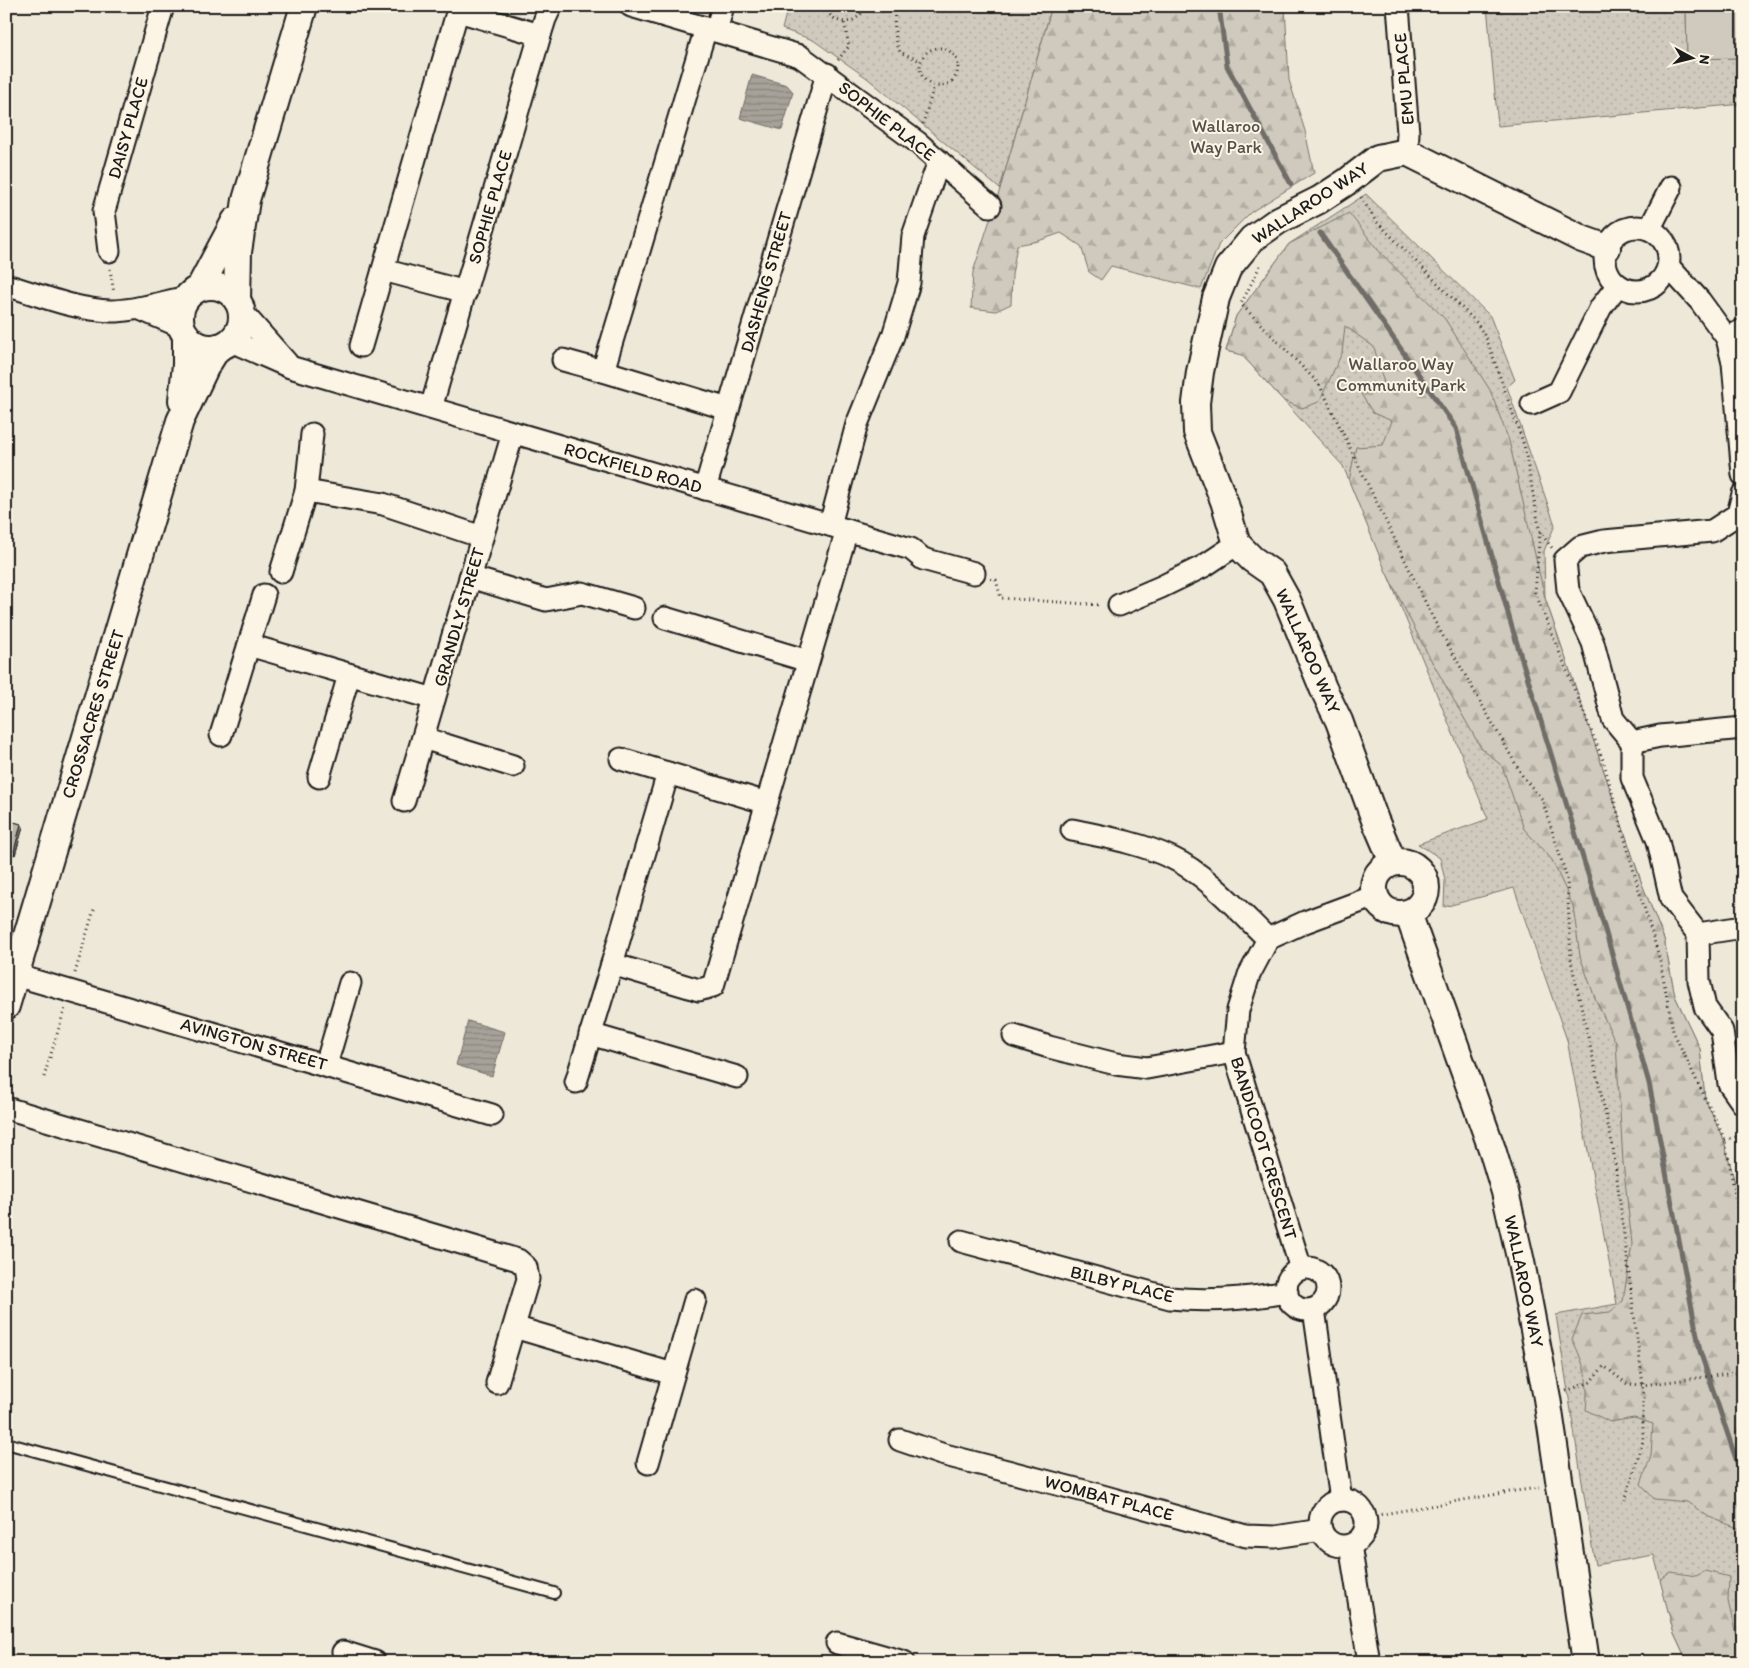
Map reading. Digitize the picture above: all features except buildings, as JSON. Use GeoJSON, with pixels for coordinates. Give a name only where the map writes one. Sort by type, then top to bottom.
{"type":"FeatureCollection","features":[{"type":"Feature","properties":{"kind":"street","name":"DAISY PLACE"},"geometry":{"type":"LineString","coordinates":[[109,251],[104,211],[163,6]]}},
{"type":"Feature","properties":{"kind":"street"},"geometry":{"type":"LineString","coordinates":[[246,200],[194,292],[182,307],[180,316],[184,331],[192,341],[202,346],[223,344],[234,337],[240,328],[238,252],[246,200],[304,6]]}},
{"type":"Feature","properties":{"kind":"street","name":"SOPHIE PLACE"},"geometry":{"type":"LineString","coordinates":[[431,408],[540,35],[552,6]]}},
{"type":"Feature","properties":{"kind":"street","name":"SOPHIE PLACE"},"geometry":{"type":"LineString","coordinates":[[631,6],[800,56],[917,142],[990,206]]}},
{"type":"Feature","properties":{"kind":"street"},"geometry":{"type":"LineString","coordinates":[[603,371],[711,30],[723,6]]}},
{"type":"Feature","properties":{"kind":"street","name":"EMU PLACE"},"geometry":{"type":"LineString","coordinates":[[1398,6],[1408,133],[1407,152]]}},
{"type":"Feature","properties":{"kind":"street"},"geometry":{"type":"LineString","coordinates":[[361,346],[459,9],[540,35]]}},
{"type":"Feature","properties":{"kind":"street","name":"DASHENG STREET"},"geometry":{"type":"LineString","coordinates":[[705,488],[827,74]]}},
{"type":"Feature","properties":{"kind":"street"},"geometry":{"type":"LineString","coordinates":[[1407,152],[1582,240],[1607,248]]}},
{"type":"Feature","properties":{"kind":"street","name":"WALLAROO WAY"},"geometry":{"type":"LineString","coordinates":[[1393,862],[1375,820],[1339,721],[1323,688],[1287,600],[1272,573],[1252,559],[1237,544],[1224,501],[1197,432],[1196,403],[1200,372],[1216,298],[1228,268],[1252,239],[1279,220],[1319,200],[1378,158],[1407,152]]}},
{"type":"Feature","properties":{"kind":"street"},"geometry":{"type":"LineString","coordinates":[[612,964],[698,990],[714,986],[808,661],[838,528],[857,424],[893,336],[909,283],[913,236],[939,161]]}},
{"type":"Feature","properties":{"kind":"street"},"geometry":{"type":"LineString","coordinates":[[1650,228],[1670,187]]}},
{"type":"Feature","properties":{"kind":"street"},"geometry":{"type":"LineString","coordinates":[[1637,226],[1650,228],[1660,235],[1668,246],[1669,267],[1661,282],[1647,290],[1636,291],[1622,288],[1610,276],[1606,268],[1605,257],[1607,248],[1615,235],[1626,228],[1637,226]]}},
{"type":"Feature","properties":{"kind":"street"},"geometry":{"type":"LineString","coordinates":[[1669,267],[1700,301],[1735,334],[1732,363],[1743,475]]}},
{"type":"Feature","properties":{"kind":"street"},"geometry":{"type":"LineString","coordinates":[[383,270],[466,292]]}},
{"type":"Feature","properties":{"kind":"street"},"geometry":{"type":"LineString","coordinates":[[6,285],[81,308],[112,311],[138,308],[211,286],[220,287],[230,292],[239,306],[290,367]]}},
{"type":"Feature","properties":{"kind":"street"},"geometry":{"type":"LineString","coordinates":[[1532,404],[1559,392],[1601,307],[1618,285]]}},
{"type":"Feature","properties":{"kind":"street"},"geometry":{"type":"LineString","coordinates":[[138,308],[184,331]]}},
{"type":"Feature","properties":{"kind":"street","name":"CROSSACRES STREET"},"geometry":{"type":"LineString","coordinates":[[180,421],[186,365],[184,331]]}},
{"type":"Feature","properties":{"kind":"street","name":"ROCKFIELD ROAD"},"geometry":{"type":"LineString","coordinates":[[223,344],[231,341],[290,367],[911,549],[923,558],[974,573]]}},
{"type":"Feature","properties":{"kind":"street","name":"CROSSACRES STREET"},"geometry":{"type":"LineString","coordinates":[[6,1006],[180,421],[205,368],[223,344]]}},
{"type":"Feature","properties":{"kind":"street"},"geometry":{"type":"LineString","coordinates":[[563,360],[728,409]]}},
{"type":"Feature","properties":{"kind":"street","name":"GRANDLY STREET"},"geometry":{"type":"LineString","coordinates":[[404,801],[513,433]]}},
{"type":"Feature","properties":{"kind":"street"},"geometry":{"type":"LineString","coordinates":[[281,572],[306,491],[312,434]]}},
{"type":"Feature","properties":{"kind":"street"},"geometry":{"type":"LineString","coordinates":[[306,491],[383,504],[482,536]]}},
{"type":"Feature","properties":{"kind":"street"},"geometry":{"type":"LineString","coordinates":[[1743,494],[1741,515],[1712,531],[1604,540],[1580,547],[1565,560],[1568,590],[1593,643],[1613,719],[1632,742],[1632,778],[1658,841],[1671,899],[1698,934],[1699,981],[1705,1007],[1722,1031],[1729,1084],[1743,1104]]}},
{"type":"Feature","properties":{"kind":"street"},"geometry":{"type":"LineString","coordinates":[[1119,604],[1161,587],[1204,566],[1237,544]]}},
{"type":"Feature","properties":{"kind":"street"},"geometry":{"type":"LineString","coordinates":[[470,577],[546,600],[582,593],[634,608]]}},
{"type":"Feature","properties":{"kind":"street"},"geometry":{"type":"LineString","coordinates":[[221,735],[264,595]]}},
{"type":"Feature","properties":{"kind":"street"},"geometry":{"type":"LineString","coordinates":[[665,618],[808,661]]}},
{"type":"Feature","properties":{"kind":"street"},"geometry":{"type":"LineString","coordinates":[[249,645],[434,699]]}},
{"type":"Feature","properties":{"kind":"street"},"geometry":{"type":"LineString","coordinates":[[319,777],[349,675]]}},
{"type":"Feature","properties":{"kind":"street"},"geometry":{"type":"LineString","coordinates":[[1632,742],[1660,736],[1743,728]]}},
{"type":"Feature","properties":{"kind":"street"},"geometry":{"type":"LineString","coordinates":[[423,738],[513,766]]}},
{"type":"Feature","properties":{"kind":"street"},"geometry":{"type":"LineString","coordinates":[[621,760],[767,803]]}},
{"type":"Feature","properties":{"kind":"street"},"geometry":{"type":"LineString","coordinates":[[576,1082],[668,773]]}},
{"type":"Feature","properties":{"kind":"street"},"geometry":{"type":"LineString","coordinates":[[1072,830],[1126,841],[1173,858],[1206,880],[1268,939],[1304,922],[1375,896]]}},
{"type":"Feature","properties":{"kind":"street"},"geometry":{"type":"LineString","coordinates":[[1393,862],[1411,864],[1424,876],[1426,894],[1416,909],[1408,913],[1392,913],[1385,909],[1375,896],[1375,880],[1385,866],[1393,862]]}},
{"type":"Feature","properties":{"kind":"street","name":"WALLAROO WAY"},"geometry":{"type":"LineString","coordinates":[[1408,913],[1505,1192],[1522,1262],[1547,1398],[1586,1662]]}},
{"type":"Feature","properties":{"kind":"street"},"geometry":{"type":"LineString","coordinates":[[1698,934],[1743,927]]}},
{"type":"Feature","properties":{"kind":"street","name":"BANDICOOT CRESCENT"},"geometry":{"type":"LineString","coordinates":[[1268,939],[1249,975],[1238,1010],[1234,1052],[1301,1269]]}},
{"type":"Feature","properties":{"kind":"street","name":"AVINGTON STREET"},"geometry":{"type":"LineString","coordinates":[[15,975],[492,1114]]}},
{"type":"Feature","properties":{"kind":"street"},"geometry":{"type":"LineString","coordinates":[[326,1065],[350,983]]}},
{"type":"Feature","properties":{"kind":"street"},"geometry":{"type":"LineString","coordinates":[[590,1034],[738,1077]]}},
{"type":"Feature","properties":{"kind":"street"},"geometry":{"type":"LineString","coordinates":[[1014,1036],[1116,1064],[1147,1068],[1234,1052]]}},
{"type":"Feature","properties":{"kind":"street"},"geometry":{"type":"LineString","coordinates":[[6,1108],[518,1260],[526,1267],[528,1279],[497,1383]]}},
{"type":"Feature","properties":{"kind":"street","name":"BILBY PLACE"},"geometry":{"type":"LineString","coordinates":[[961,1241],[1170,1298],[1232,1300],[1287,1292]]}},
{"type":"Feature","properties":{"kind":"street"},"geometry":{"type":"LineString","coordinates":[[1301,1269],[1315,1269],[1321,1273],[1328,1286],[1325,1300],[1314,1309],[1307,1310],[1294,1305],[1289,1299],[1287,1292],[1288,1280],[1295,1271],[1301,1269]]}},
{"type":"Feature","properties":{"kind":"street"},"geometry":{"type":"LineString","coordinates":[[648,1463],[695,1300]]}},
{"type":"Feature","properties":{"kind":"street"},"geometry":{"type":"LineString","coordinates":[[1314,1309],[1341,1500]]}},
{"type":"Feature","properties":{"kind":"street"},"geometry":{"type":"LineString","coordinates":[[514,1327],[674,1374]]}},
{"type":"Feature","properties":{"kind":"street","name":"WOMBAT PLACE"},"geometry":{"type":"LineString","coordinates":[[900,1440],[941,1454],[1246,1536],[1275,1537],[1321,1530]]}},
{"type":"Feature","properties":{"kind":"street"},"geometry":{"type":"LineString","coordinates":[[1341,1500],[1349,1500],[1357,1504],[1366,1517],[1366,1525],[1365,1533],[1360,1540],[1350,1545],[1338,1546],[1324,1538],[1320,1523],[1324,1510],[1328,1505],[1341,1500]]}},
{"type":"Feature","properties":{"kind":"street"},"geometry":{"type":"LineString","coordinates":[[1350,1545],[1369,1662]]}},
{"type":"Feature","properties":{"kind":"street"},"geometry":{"type":"LineString","coordinates":[[837,1643],[904,1662]]}},
{"type":"Feature","properties":{"kind":"street"},"geometry":{"type":"LineString","coordinates":[[343,1652],[375,1662]]}},
{"type":"Feature","properties":{"kind":"lane"},"geometry":{"type":"LineString","coordinates":[[6,1444],[554,1593]]}},
{"type":"Feature","properties":{"kind":"path"},"geometry":{"type":"LineString","coordinates":[[825,6],[831,17],[837,21],[844,22],[852,21],[859,17],[865,6]]}},
{"type":"Feature","properties":{"kind":"path"},"geometry":{"type":"LineString","coordinates":[[895,6],[894,24],[896,42],[900,52],[920,61]]}},
{"type":"Feature","properties":{"kind":"path"},"geometry":{"type":"LineString","coordinates":[[827,74],[848,46],[844,22]]}},
{"type":"Feature","properties":{"kind":"path"},"geometry":{"type":"LineString","coordinates":[[940,47],[953,54],[958,63],[957,75],[951,82],[945,85],[934,86],[925,80],[920,72],[920,61],[923,55],[934,48],[940,47]]}},
{"type":"Feature","properties":{"kind":"path"},"geometry":{"type":"LineString","coordinates":[[917,142],[934,86]]}},
{"type":"Feature","properties":{"kind":"path"},"geometry":{"type":"LineString","coordinates":[[1348,181],[1359,193],[1375,220],[1477,323],[1487,340],[1524,446],[1540,532],[1535,592],[1603,760],[1638,890],[1660,960],[1673,1032],[1725,1140],[1743,1239]]}},
{"type":"Feature","properties":{"kind":"path"},"geometry":{"type":"LineString","coordinates":[[105,295],[114,296],[109,251]]}},
{"type":"Feature","properties":{"kind":"path"},"geometry":{"type":"LineString","coordinates":[[1262,260],[1241,304],[1319,384],[1434,620],[1523,777],[1542,799],[1566,878],[1571,961],[1613,1146],[1644,1386],[1643,1441],[1625,1500]]}},
{"type":"Feature","properties":{"kind":"path"},"geometry":{"type":"LineString","coordinates":[[1540,532],[1549,545],[1565,560]]}},
{"type":"Feature","properties":{"kind":"path"},"geometry":{"type":"LineString","coordinates":[[974,573],[996,580],[1001,598],[1093,606],[1119,604]]}},
{"type":"Feature","properties":{"kind":"path"},"geometry":{"type":"LineString","coordinates":[[1725,1140],[1743,1135]]}},
{"type":"Feature","properties":{"kind":"path"},"geometry":{"type":"LineString","coordinates":[[1547,1398],[1590,1382],[1604,1366],[1627,1384],[1644,1386],[1743,1372]]}},
{"type":"Feature","properties":{"kind":"path"},"geometry":{"type":"LineString","coordinates":[[1366,1517],[1515,1490],[1560,1485]]}},
{"type":"Feature","properties":{"kind":"green space"},"geometry":{"type":"Polygon","coordinates":[[[788,6],[1052,6],[1000,189],[867,78],[813,40],[782,29],[788,6]]]}},
{"type":"Feature","properties":{"kind":"green space","name":"Wallaroo Way Park"},"geometry":{"type":"Polygon","coordinates":[[[1052,6],[1285,6],[1289,80],[1305,131],[1314,173],[1251,212],[1219,244],[1201,289],[1111,266],[1101,280],[1089,272],[1081,246],[1061,233],[1038,241],[1017,245],[1012,275],[1011,304],[996,311],[971,308],[973,272],[1000,189],[1052,6]]]}},
{"type":"Feature","properties":{"kind":"green space"},"geometry":{"type":"Polygon","coordinates":[[[1487,6],[1686,6],[1687,58],[1743,58],[1743,104],[1498,126],[1487,6]]]}},
{"type":"Feature","properties":{"kind":"green space"},"geometry":{"type":"Polygon","coordinates":[[[1686,6],[1737,6],[1738,58],[1687,59],[1686,6]]]}},
{"type":"Feature","properties":{"kind":"green space","name":"Wallaroo Way Community Park"},"geometry":{"type":"Polygon","coordinates":[[[1366,194],[1490,316],[1515,380],[1507,387],[1555,525],[1544,551],[1545,598],[1642,884],[1664,939],[1675,996],[1700,1049],[1705,1099],[1724,1141],[1743,1215],[1743,1662],[1687,1662],[1674,1634],[1654,1555],[1595,1565],[1556,1315],[1617,1304],[1567,1040],[1514,888],[1444,907],[1445,880],[1440,858],[1418,844],[1488,819],[1343,466],[1242,355],[1226,351],[1236,316],[1289,244],[1366,194]]]}},
{"type":"Feature","properties":{"kind":"green space","name":"Wallaroo Way Community Park"},"geometry":{"type":"Polygon","coordinates":[[[1349,213],[1378,250],[1445,319],[1490,390],[1509,441],[1545,598],[1642,884],[1664,939],[1675,996],[1700,1049],[1705,1099],[1724,1141],[1743,1215],[1743,1530],[1709,1517],[1687,1502],[1654,1499],[1641,1484],[1651,1455],[1653,1424],[1634,1418],[1610,1422],[1586,1410],[1587,1390],[1585,1373],[1572,1339],[1582,1315],[1610,1312],[1623,1301],[1632,1244],[1623,1162],[1616,1043],[1595,998],[1580,956],[1573,906],[1552,860],[1524,829],[1502,766],[1481,748],[1426,651],[1386,572],[1349,481],[1356,447],[1383,445],[1392,421],[1373,413],[1361,394],[1385,387],[1374,347],[1345,326],[1342,353],[1319,402],[1302,408],[1284,401],[1242,355],[1226,351],[1236,316],[1289,244],[1349,213]]]}},
{"type":"Feature","properties":{"kind":"green space"},"geometry":{"type":"Polygon","coordinates":[[[1706,1571],[1729,1577],[1728,1601],[1737,1640],[1743,1642],[1743,1662],[1687,1662],[1674,1634],[1660,1580],[1671,1572],[1696,1576],[1706,1571]]]}},
{"type":"Feature","properties":{"kind":"shaded area"},"geometry":{"type":"Polygon","coordinates":[[[752,75],[787,85],[793,92],[782,130],[740,118],[752,75]]]}},
{"type":"Feature","properties":{"kind":"shaded area"},"geometry":{"type":"Polygon","coordinates":[[[468,1021],[505,1032],[492,1076],[456,1065],[468,1021]]]}},
{"type":"Feature","properties":{"kind":"waterway"},"geometry":{"type":"LineString","coordinates":[[1219,6],[1227,66],[1291,184]]}},
{"type":"Feature","properties":{"kind":"waterway"},"geometry":{"type":"LineString","coordinates":[[1320,233],[1456,428],[1511,624],[1603,923],[1649,1083],[1700,1351],[1743,1480]]}}]}
